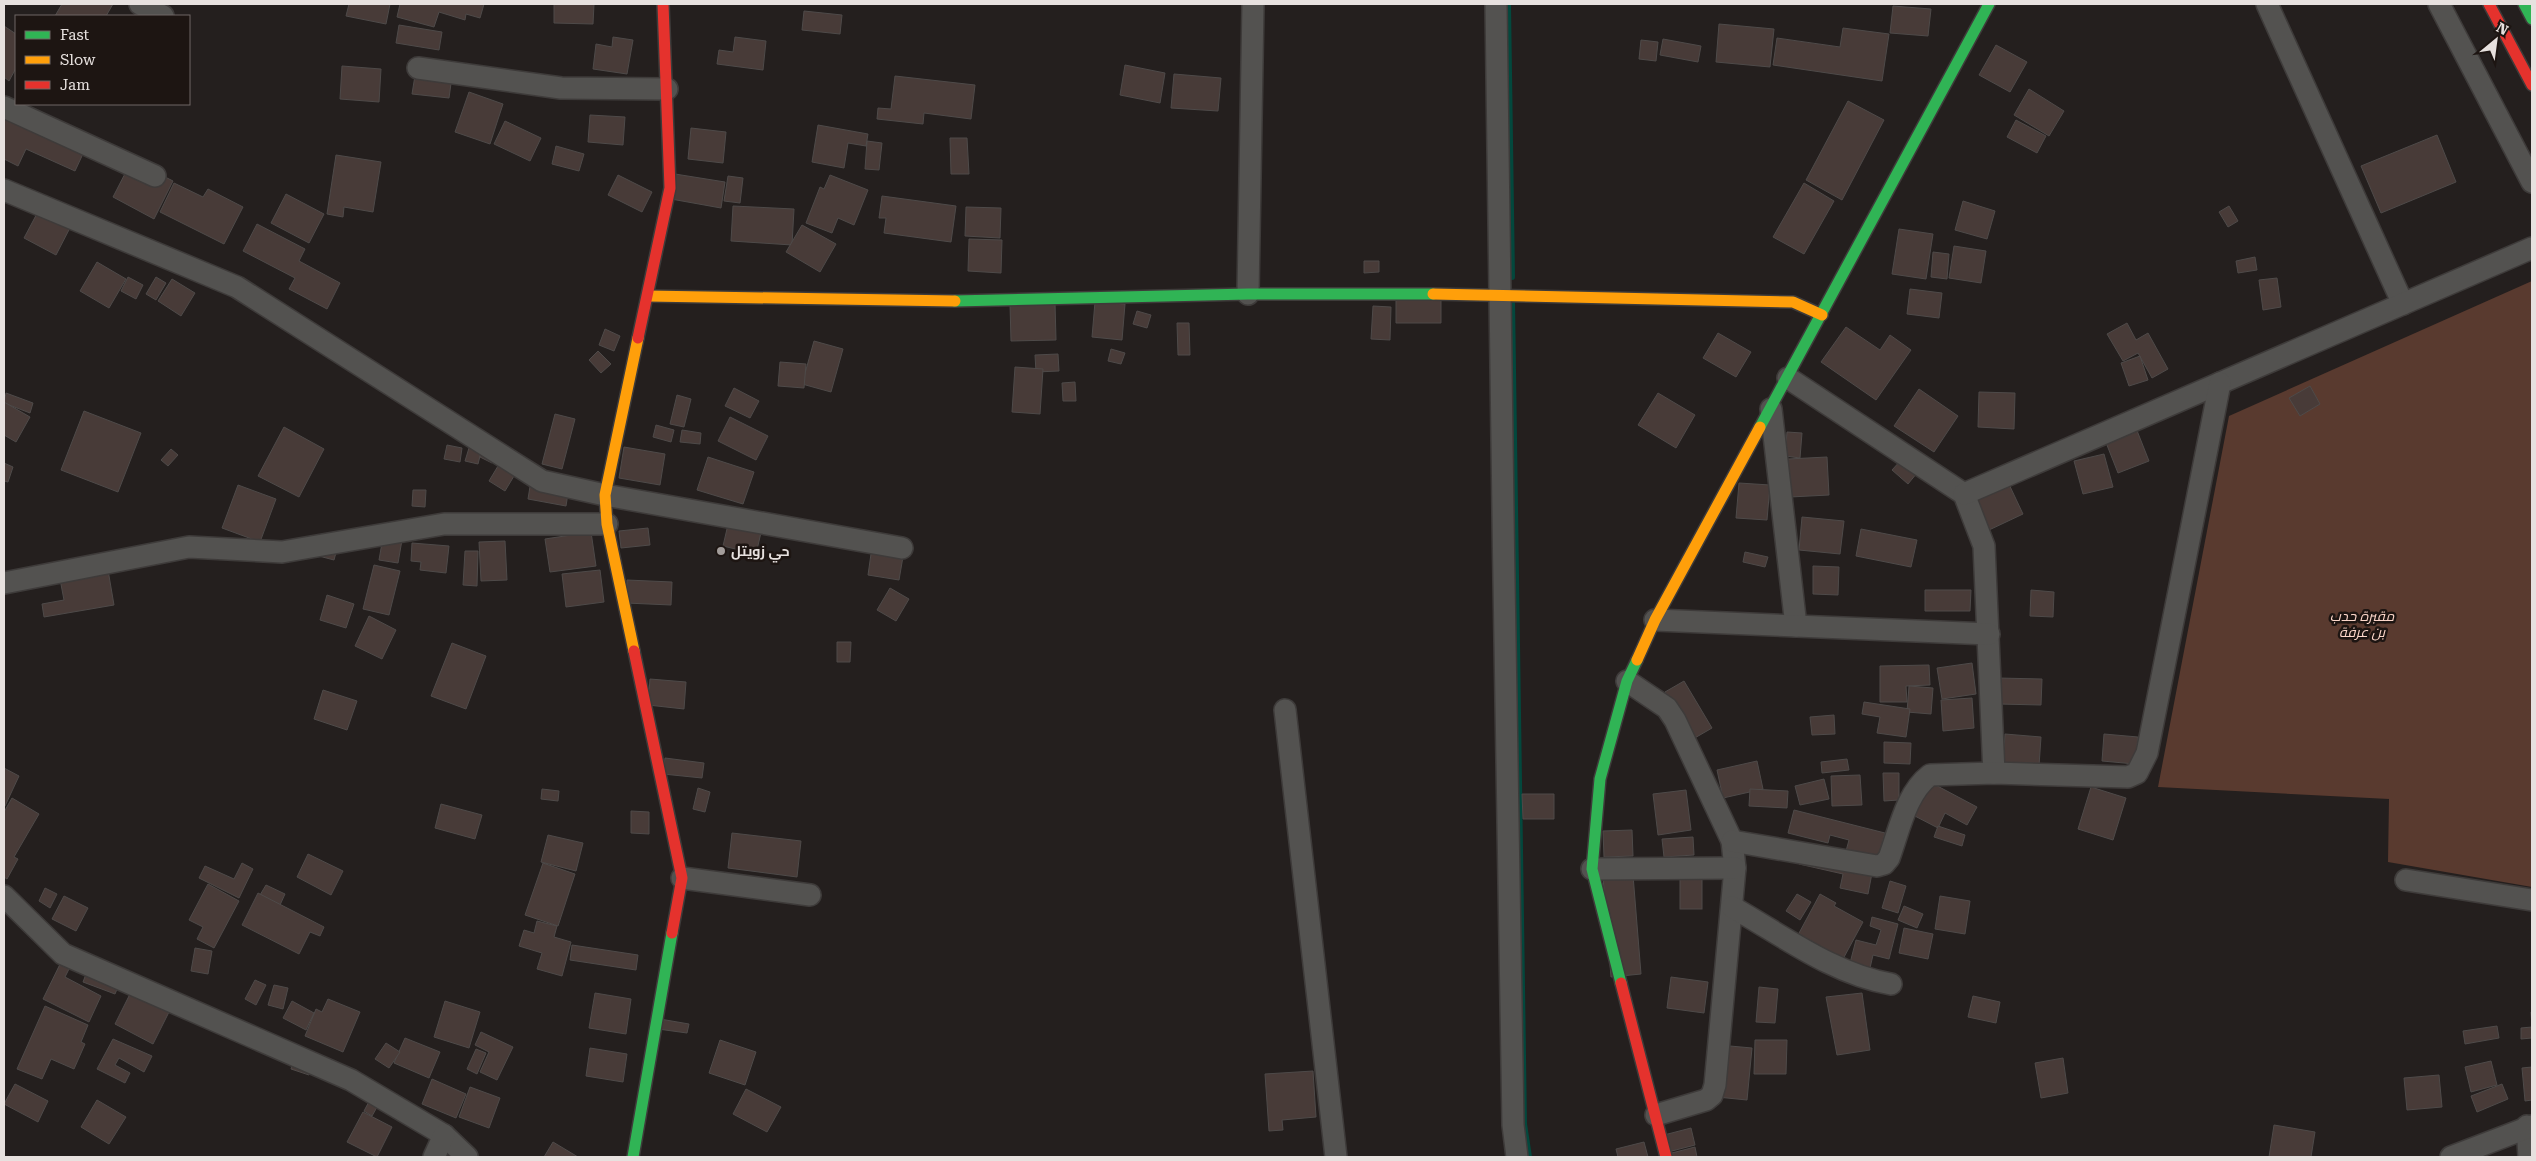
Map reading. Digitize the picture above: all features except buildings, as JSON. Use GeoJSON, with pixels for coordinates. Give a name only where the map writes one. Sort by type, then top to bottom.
{"type":"FeatureCollection","features":[{"type":"Feature","properties":{"kind":"street"},"geometry":{"type":"LineString","coordinates":[[140,4],[161,15]]}},
{"type":"Feature","properties":{"kind":"street"},"geometry":{"type":"LineString","coordinates":[[633,1157],[682,878],[607,524],[605,495],[670,188],[663,4]]}},
{"type":"Feature","properties":{"kind":"street"},"geometry":{"type":"LineString","coordinates":[[1248,294],[1253,4]]}},
{"type":"Feature","properties":{"kind":"street"},"geometry":{"type":"LineString","coordinates":[[1496,4],[1498,294],[1507,651],[1513,1125],[1518,1157]]}},
{"type":"Feature","properties":{"kind":"street"},"geometry":{"type":"LineString","coordinates":[[1666,1157],[1592,869],[1600,779],[1627,682],[1655,620],[1788,378],[1989,4]]}},
{"type":"Feature","properties":{"kind":"street"},"geometry":{"type":"LineString","coordinates":[[2267,4],[2403,304]]}},
{"type":"Feature","properties":{"kind":"street"},"geometry":{"type":"LineString","coordinates":[[2439,4],[2532,182]]}},
{"type":"Feature","properties":{"kind":"street"},"geometry":{"type":"LineString","coordinates":[[2489,4],[2532,85]]}},
{"type":"Feature","properties":{"kind":"street"},"geometry":{"type":"LineString","coordinates":[[2524,4],[2532,19]]}},
{"type":"Feature","properties":{"kind":"street"},"geometry":{"type":"LineString","coordinates":[[418,68],[562,88],[667,89]]}},
{"type":"Feature","properties":{"kind":"street"},"geometry":{"type":"LineString","coordinates":[[4,107],[155,176]]}},
{"type":"Feature","properties":{"kind":"street"},"geometry":{"type":"LineString","coordinates":[[4,190],[237,287],[542,481],[605,495],[902,548]]}},
{"type":"Feature","properties":{"kind":"street"},"geometry":{"type":"LineString","coordinates":[[1964,494],[2532,248]]}},
{"type":"Feature","properties":{"kind":"street"},"geometry":{"type":"LineString","coordinates":[[648,296],[957,301],[1248,294],[1498,294],[1794,302],[1822,315]]}},
{"type":"Feature","properties":{"kind":"street"},"geometry":{"type":"LineString","coordinates":[[1788,378],[1964,494],[1984,546],[1994,773]]}},
{"type":"Feature","properties":{"kind":"street"},"geometry":{"type":"LineString","coordinates":[[1732,841],[1877,866],[1884,864],[1889,858],[1913,795],[1922,781],[1930,775],[1994,773],[2128,777],[2137,773],[2143,763],[2220,383]]}},
{"type":"Feature","properties":{"kind":"street"},"geometry":{"type":"LineString","coordinates":[[1771,409],[1796,626]]}},
{"type":"Feature","properties":{"kind":"street"},"geometry":{"type":"LineString","coordinates":[[4,583],[189,547],[282,552],[444,524],[607,524]]}},
{"type":"Feature","properties":{"kind":"street"},"geometry":{"type":"LineString","coordinates":[[1655,620],[1989,634]]}},
{"type":"Feature","properties":{"kind":"street"},"geometry":{"type":"LineString","coordinates":[[1627,682],[1667,708],[1675,720],[1732,841],[1735,868],[1716,1085],[1712,1095],[1706,1100],[1656,1115]]}},
{"type":"Feature","properties":{"kind":"street"},"geometry":{"type":"LineString","coordinates":[[1285,710],[1336,1157]]}},
{"type":"Feature","properties":{"kind":"street"},"geometry":{"type":"LineString","coordinates":[[1592,869],[1735,868]]}},
{"type":"Feature","properties":{"kind":"street"},"geometry":{"type":"LineString","coordinates":[[682,878],[810,895]]}},
{"type":"Feature","properties":{"kind":"street"},"geometry":{"type":"LineString","coordinates":[[2406,880],[2532,900]]}},
{"type":"Feature","properties":{"kind":"street"},"geometry":{"type":"LineString","coordinates":[[4,896],[63,954],[351,1080],[444,1134],[467,1157]]}},
{"type":"Feature","properties":{"kind":"street"},"geometry":{"type":"LineString","coordinates":[[1732,906],[1838,968],[1862,978],[1890,984]]}},
{"type":"Feature","properties":{"kind":"street"},"geometry":{"type":"LineString","coordinates":[[2451,1157],[2530,1126],[2529,1157]]}},
{"type":"Feature","properties":{"kind":"street"},"geometry":{"type":"LineString","coordinates":[[434,1157],[444,1134]]}},
{"type":"Feature","properties":{"kind":"green space","name":"مقبرة حدب بن عرفة"},"geometry":{"type":"Polygon","coordinates":[[[2532,281],[2532,887],[2388,862],[2389,799],[2158,787],[2229,416],[2532,281]]]}},
{"type":"Feature","properties":{"kind":"waterway"},"geometry":{"type":"LineString","coordinates":[[1508,4],[1512,277]]}},
{"type":"Feature","properties":{"kind":"waterway"},"geometry":{"type":"LineString","coordinates":[[1512,301],[1524,1124],[1529,1157]]}},
{"type":"Feature","properties":{"kind":"traffic: fast"},"geometry":{"type":"LineString","coordinates":[[1760,427],[1989,4]]}},
{"type":"Feature","properties":{"kind":"traffic: fast"},"geometry":{"type":"LineString","coordinates":[[2524,4],[2532,19]]}},
{"type":"Feature","properties":{"kind":"traffic: fast"},"geometry":{"type":"LineString","coordinates":[[955,301],[1248,294],[1433,294]]}},
{"type":"Feature","properties":{"kind":"traffic: fast"},"geometry":{"type":"LineString","coordinates":[[1621,983],[1592,869],[1600,779],[1627,681],[1637,660]]}},
{"type":"Feature","properties":{"kind":"traffic: fast"},"geometry":{"type":"LineString","coordinates":[[633,1157],[672,933]]}},
{"type":"Feature","properties":{"kind":"traffic: slow"},"geometry":{"type":"LineString","coordinates":[[1433,294],[1793,302],[1822,315]]}},
{"type":"Feature","properties":{"kind":"traffic: slow"},"geometry":{"type":"LineString","coordinates":[[648,296],[955,301]]}},
{"type":"Feature","properties":{"kind":"traffic: slow"},"geometry":{"type":"LineString","coordinates":[[634,651],[607,524],[605,495],[638,338]]}},
{"type":"Feature","properties":{"kind":"traffic: slow"},"geometry":{"type":"LineString","coordinates":[[1637,660],[1655,620],[1760,427]]}},
{"type":"Feature","properties":{"kind":"traffic: jam"},"geometry":{"type":"LineString","coordinates":[[638,338],[670,188],[663,4]]}},
{"type":"Feature","properties":{"kind":"traffic: jam"},"geometry":{"type":"LineString","coordinates":[[2489,4],[2532,85]]}},
{"type":"Feature","properties":{"kind":"traffic: jam"},"geometry":{"type":"LineString","coordinates":[[634,651],[682,878],[672,933]]}},
{"type":"Feature","properties":{"kind":"traffic: jam"},"geometry":{"type":"LineString","coordinates":[[1621,983],[1666,1157]]}},
{"type":"Feature","properties":{"kind":"place","name":"حي زويتل"},"geometry":{"type":"Point","coordinates":[721,551]}}]}
